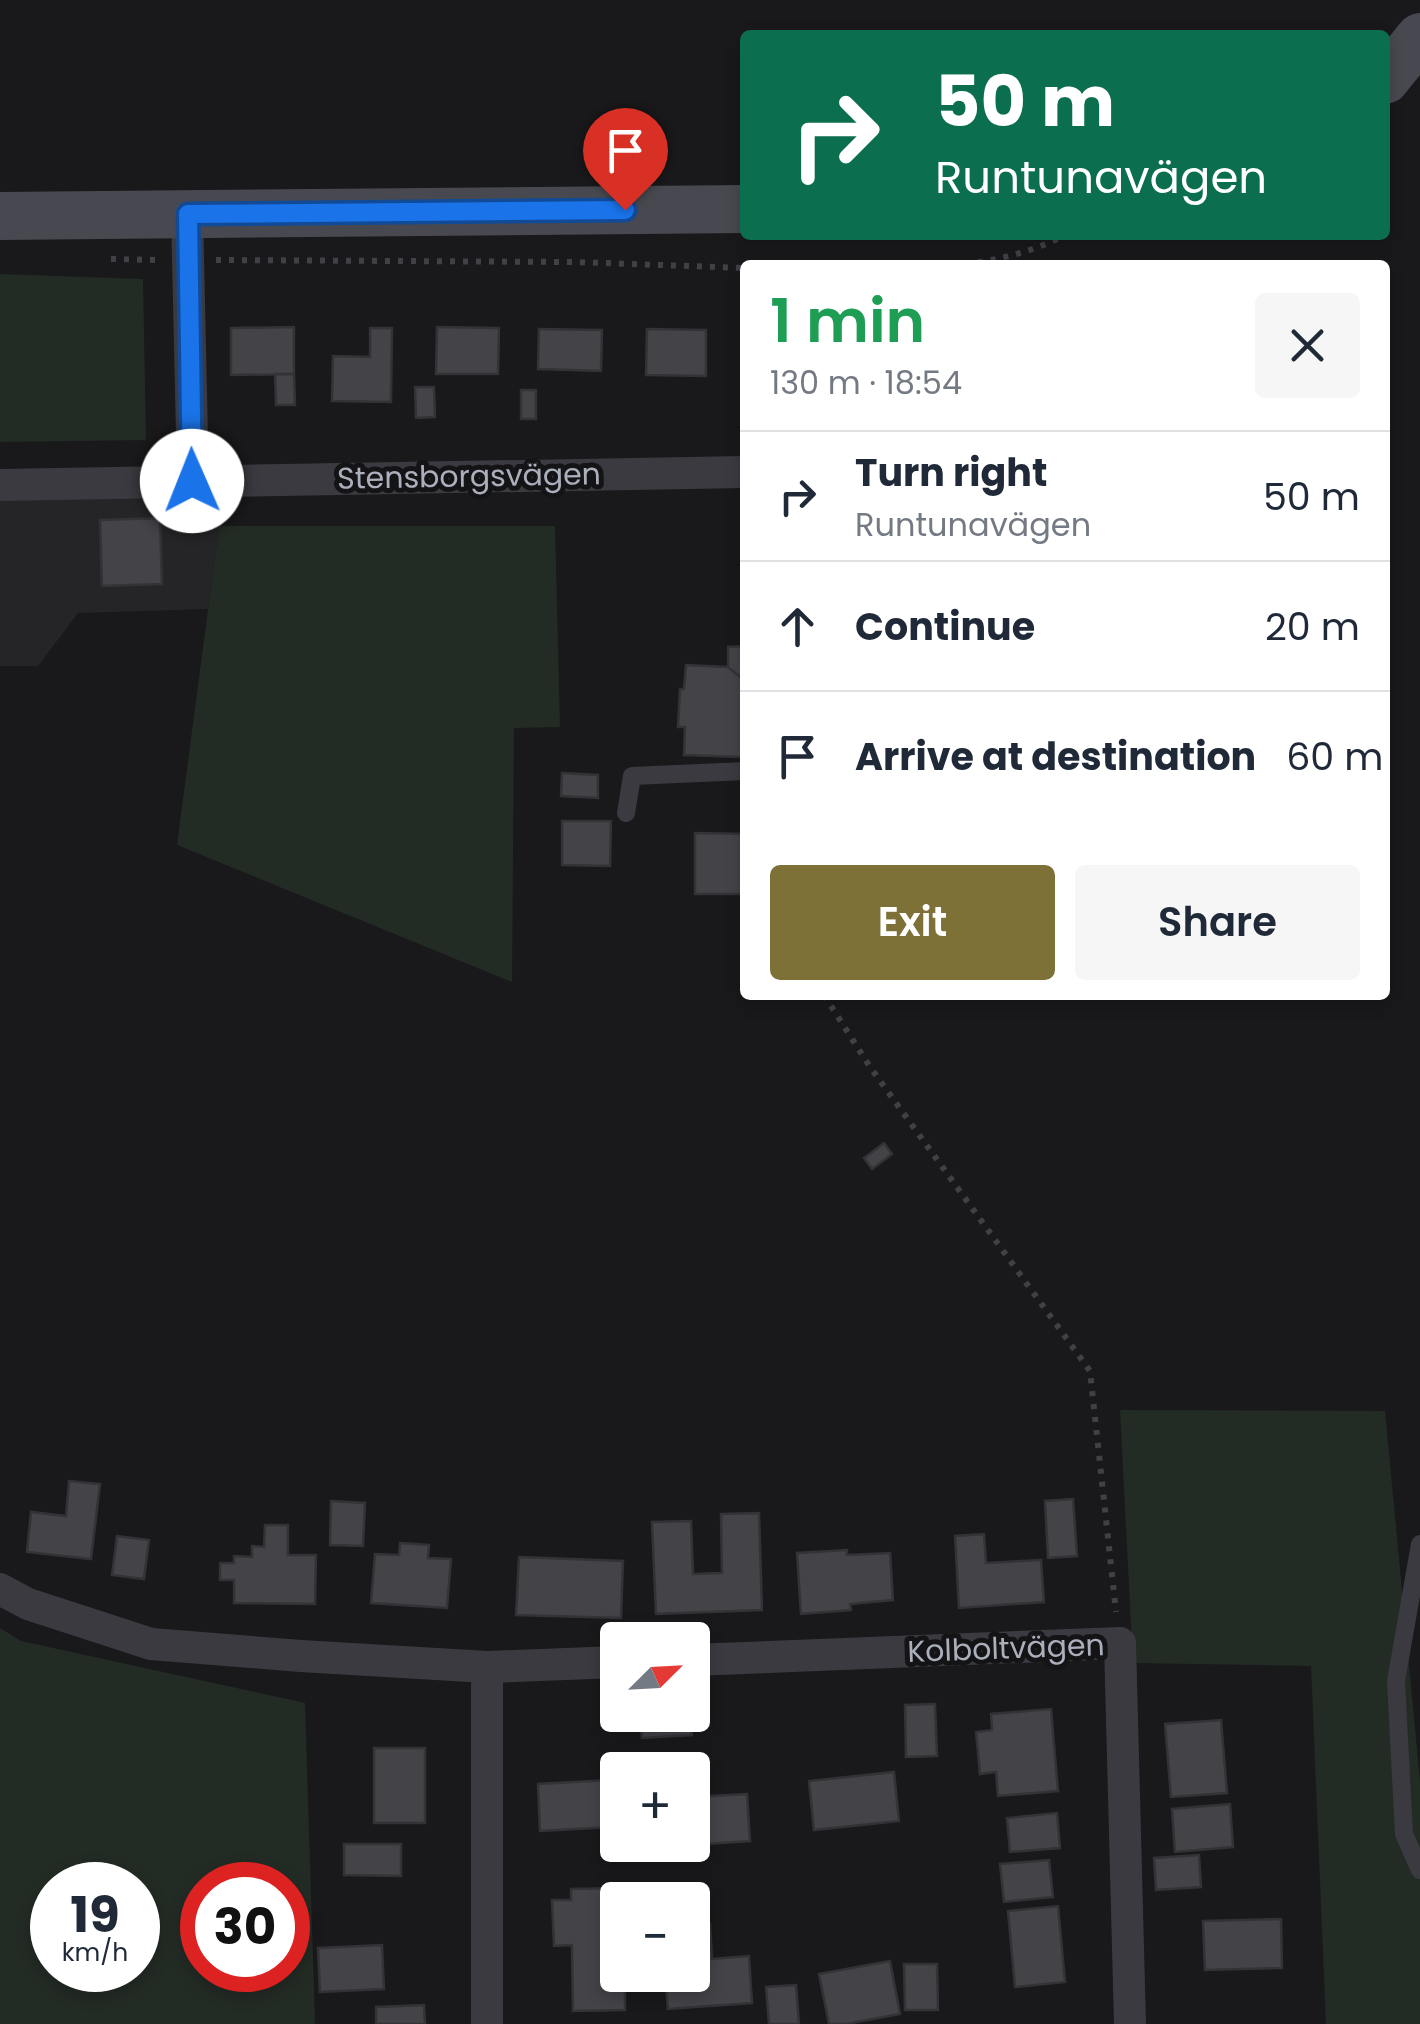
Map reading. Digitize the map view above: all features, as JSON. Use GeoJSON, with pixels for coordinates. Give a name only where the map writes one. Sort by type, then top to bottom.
{"type":"FeatureCollection","features":[{"type":"Feature","properties":{"kind":"street"},"geometry":{"type":"LineString","coordinates":[[1390,74],[1420,37]]}},
{"type":"Feature","properties":{"kind":"street"},"geometry":{"type":"LineString","coordinates":[[0,216],[187,237],[306,213],[740,208]]}},
{"type":"Feature","properties":{"kind":"street"},"geometry":{"type":"LineString","coordinates":[[187,237],[192,481]]}},
{"type":"Feature","properties":{"kind":"street","name":"Stensborgsvägen"},"geometry":{"type":"LineString","coordinates":[[0,485],[740,472]]}},
{"type":"Feature","properties":{"kind":"street"},"geometry":{"type":"LineString","coordinates":[[0,1588],[28,1604],[151,1644],[487,1667],[600,1663]]}},
{"type":"Feature","properties":{"kind":"street","name":"Kolboltvägen"},"geometry":{"type":"LineString","coordinates":[[710,1659],[1120,1644],[1130,2024]]}},
{"type":"Feature","properties":{"kind":"street"},"geometry":{"type":"LineString","coordinates":[[487,1667],[488,2024]]}},
{"type":"Feature","properties":{"kind":"lane"},"geometry":{"type":"LineString","coordinates":[[626,813],[632,776],[740,770]]}},
{"type":"Feature","properties":{"kind":"lane"},"geometry":{"type":"LineString","coordinates":[[1420,1544],[1396,1681],[1404,1834],[1420,1870]]}},
{"type":"Feature","properties":{"kind":"path"},"geometry":{"type":"LineString","coordinates":[[94,258],[187,237],[574,262],[740,268]]}},
{"type":"Feature","properties":{"kind":"path"},"geometry":{"type":"LineString","coordinates":[[997,260],[1037,250],[1056,240]]}},
{"type":"Feature","properties":{"kind":"path"},"geometry":{"type":"LineString","coordinates":[[827,1000],[870,1066],[1090,1371],[1120,1644]]}},
{"type":"Feature","properties":{"kind":"shaded area"},"geometry":{"type":"Polygon","coordinates":[[[0,274],[143,279],[146,440],[0,442],[0,274]]]}},
{"type":"Feature","properties":{"kind":"shaded area"},"geometry":{"type":"Polygon","coordinates":[[[215,495],[219,526],[208,609],[78,613],[38,666],[0,666],[0,500],[215,495]]]}},
{"type":"Feature","properties":{"kind":"shaded area"},"geometry":{"type":"Polygon","coordinates":[[[219,526],[555,526],[560,727],[514,728],[512,982],[177,845],[219,526]]]}},
{"type":"Feature","properties":{"kind":"shaded area"},"geometry":{"type":"Polygon","coordinates":[[[1120,1410],[1385,1411],[1420,1781],[1420,2024],[1326,2024],[1311,1666],[1133,1663],[1120,1410]]]}},
{"type":"Feature","properties":{"kind":"shaded area"},"geometry":{"type":"Polygon","coordinates":[[[0,1628],[21,1641],[305,1703],[310,1862],[180,1862],[180,1992],[310,1992],[310,1864],[315,2024],[0,2024],[0,1628]]]}},
{"type":"Feature","properties":{"kind":"building"},"geometry":{"type":"Polygon","coordinates":[[[294,327],[294,374],[231,375],[231,328],[294,327]]]}},
{"type":"Feature","properties":{"kind":"building"},"geometry":{"type":"Polygon","coordinates":[[[437,327],[499,328],[498,374],[436,374],[437,327]]]}},
{"type":"Feature","properties":{"kind":"building"},"geometry":{"type":"Polygon","coordinates":[[[370,328],[392,328],[391,402],[332,401],[333,356],[370,357],[370,328]]]}},
{"type":"Feature","properties":{"kind":"building"},"geometry":{"type":"Polygon","coordinates":[[[539,329],[602,330],[601,371],[538,369],[539,329]]]}},
{"type":"Feature","properties":{"kind":"building"},"geometry":{"type":"Polygon","coordinates":[[[647,329],[706,330],[706,376],[646,375],[647,329]]]}},
{"type":"Feature","properties":{"kind":"building"},"geometry":{"type":"Polygon","coordinates":[[[275,374],[294,374],[295,405],[276,405],[275,374]]]}},
{"type":"Feature","properties":{"kind":"building"},"geometry":{"type":"Polygon","coordinates":[[[415,387],[434,387],[435,417],[416,418],[415,387]]]}},
{"type":"Feature","properties":{"kind":"building"},"geometry":{"type":"Polygon","coordinates":[[[521,390],[536,390],[536,419],[521,419],[521,390]]]}},
{"type":"Feature","properties":{"kind":"building"},"geometry":{"type":"Polygon","coordinates":[[[160,518],[162,584],[102,586],[100,520],[160,518]]]}},
{"type":"Feature","properties":{"kind":"building"},"geometry":{"type":"Polygon","coordinates":[[[740,646],[740,677],[728,667],[728,647],[740,646]]]}},
{"type":"Feature","properties":{"kind":"building"},"geometry":{"type":"Polygon","coordinates":[[[686,665],[728,667],[740,677],[740,757],[684,755],[685,727],[678,727],[680,689],[684,689],[686,665]]]}},
{"type":"Feature","properties":{"kind":"building"},"geometry":{"type":"Polygon","coordinates":[[[562,773],[598,775],[598,798],[561,796],[562,773]]]}},
{"type":"Feature","properties":{"kind":"building"},"geometry":{"type":"Polygon","coordinates":[[[562,821],[611,821],[610,866],[562,865],[562,821]]]}},
{"type":"Feature","properties":{"kind":"building"},"geometry":{"type":"Polygon","coordinates":[[[695,833],[740,834],[740,894],[695,894],[695,833]]]}},
{"type":"Feature","properties":{"kind":"building"},"geometry":{"type":"Polygon","coordinates":[[[884,1143],[892,1154],[872,1169],[864,1158],[884,1143]]]}},
{"type":"Feature","properties":{"kind":"building"},"geometry":{"type":"Polygon","coordinates":[[[69,1481],[100,1484],[91,1559],[27,1552],[31,1512],[66,1516],[69,1481]]]}},
{"type":"Feature","properties":{"kind":"building"},"geometry":{"type":"Polygon","coordinates":[[[1073,1499],[1077,1556],[1048,1558],[1045,1501],[1073,1499]]]}},
{"type":"Feature","properties":{"kind":"building"},"geometry":{"type":"Polygon","coordinates":[[[331,1501],[365,1503],[363,1546],[330,1545],[331,1501]]]}},
{"type":"Feature","properties":{"kind":"building"},"geometry":{"type":"Polygon","coordinates":[[[759,1513],[762,1610],[656,1614],[652,1522],[691,1521],[693,1574],[722,1573],[721,1514],[759,1513]]]}},
{"type":"Feature","properties":{"kind":"building"},"geometry":{"type":"Polygon","coordinates":[[[265,1525],[288,1525],[288,1555],[316,1555],[315,1604],[234,1603],[234,1580],[220,1580],[220,1563],[234,1563],[234,1556],[252,1557],[252,1546],[264,1547],[265,1525]]]}},
{"type":"Feature","properties":{"kind":"building"},"geometry":{"type":"Polygon","coordinates":[[[984,1534],[986,1563],[1041,1560],[1044,1602],[959,1608],[955,1536],[984,1534]]]}},
{"type":"Feature","properties":{"kind":"building"},"geometry":{"type":"Polygon","coordinates":[[[117,1536],[149,1540],[144,1579],[112,1575],[117,1536]]]}},
{"type":"Feature","properties":{"kind":"building"},"geometry":{"type":"Polygon","coordinates":[[[400,1543],[429,1545],[428,1558],[451,1559],[447,1608],[371,1603],[375,1554],[399,1555],[400,1543]]]}},
{"type":"Feature","properties":{"kind":"building"},"geometry":{"type":"Polygon","coordinates":[[[847,1550],[847,1555],[890,1553],[893,1600],[850,1604],[851,1610],[801,1614],[797,1553],[847,1550]]]}},
{"type":"Feature","properties":{"kind":"building"},"geometry":{"type":"Polygon","coordinates":[[[519,1557],[623,1561],[621,1618],[516,1615],[519,1557]]]}},
{"type":"Feature","properties":{"kind":"building"},"geometry":{"type":"Polygon","coordinates":[[[935,1704],[937,1756],[906,1757],[905,1705],[935,1704]]]}},
{"type":"Feature","properties":{"kind":"building"},"geometry":{"type":"Polygon","coordinates":[[[1051,1709],[1058,1791],[998,1796],[996,1772],[980,1774],[976,1732],[992,1730],[991,1714],[1051,1709]]]}},
{"type":"Feature","properties":{"kind":"building"},"geometry":{"type":"Polygon","coordinates":[[[1221,1720],[1227,1793],[1171,1797],[1165,1724],[1221,1720]]]}},
{"type":"Feature","properties":{"kind":"building"},"geometry":{"type":"Polygon","coordinates":[[[641,1732],[692,1735],[642,1738],[641,1732]]]}},
{"type":"Feature","properties":{"kind":"building"},"geometry":{"type":"Polygon","coordinates":[[[374,1748],[425,1748],[425,1823],[374,1823],[374,1748]]]}},
{"type":"Feature","properties":{"kind":"building"},"geometry":{"type":"Polygon","coordinates":[[[894,1772],[899,1821],[814,1830],[809,1781],[894,1772]]]}},
{"type":"Feature","properties":{"kind":"building"},"geometry":{"type":"Polygon","coordinates":[[[600,1781],[600,1828],[540,1831],[538,1784],[600,1781]]]}},
{"type":"Feature","properties":{"kind":"building"},"geometry":{"type":"Polygon","coordinates":[[[747,1794],[750,1841],[710,1844],[710,1796],[747,1794]]]}},
{"type":"Feature","properties":{"kind":"building"},"geometry":{"type":"Polygon","coordinates":[[[1230,1804],[1233,1847],[1175,1852],[1172,1809],[1230,1804]]]}},
{"type":"Feature","properties":{"kind":"building"},"geometry":{"type":"Polygon","coordinates":[[[1057,1813],[1060,1848],[1010,1852],[1007,1818],[1057,1813]]]}},
{"type":"Feature","properties":{"kind":"building"},"geometry":{"type":"Polygon","coordinates":[[[344,1844],[401,1844],[401,1876],[344,1875],[344,1844]]]}},
{"type":"Feature","properties":{"kind":"building"},"geometry":{"type":"Polygon","coordinates":[[[1199,1855],[1201,1887],[1156,1890],[1154,1858],[1199,1855]]]}},
{"type":"Feature","properties":{"kind":"building"},"geometry":{"type":"Polygon","coordinates":[[[1049,1860],[1053,1897],[1004,1902],[1000,1864],[1049,1860]]]}},
{"type":"Feature","properties":{"kind":"building"},"geometry":{"type":"Polygon","coordinates":[[[600,1888],[600,1992],[625,1992],[625,2010],[573,2011],[572,1945],[554,1946],[552,1900],[571,1900],[571,1889],[600,1888]]]}},
{"type":"Feature","properties":{"kind":"building"},"geometry":{"type":"Polygon","coordinates":[[[1058,1906],[1065,1982],[1015,1987],[1008,1911],[1058,1906]]]}},
{"type":"Feature","properties":{"kind":"building"},"geometry":{"type":"Polygon","coordinates":[[[1281,1919],[1282,1968],[1205,1970],[1203,1921],[1281,1919]]]}},
{"type":"Feature","properties":{"kind":"building"},"geometry":{"type":"Polygon","coordinates":[[[710,1924],[712,1959],[749,1956],[752,2003],[668,2009],[666,1992],[710,1992],[710,1924]]]}},
{"type":"Feature","properties":{"kind":"building"},"geometry":{"type":"Polygon","coordinates":[[[382,1945],[384,1989],[320,1992],[318,1948],[382,1945]]]}},
{"type":"Feature","properties":{"kind":"building"},"geometry":{"type":"Polygon","coordinates":[[[890,1961],[900,2014],[829,2024],[819,1974],[890,1961]]]}},
{"type":"Feature","properties":{"kind":"building"},"geometry":{"type":"Polygon","coordinates":[[[904,1964],[937,1964],[938,2010],[905,2010],[904,1964]]]}},
{"type":"Feature","properties":{"kind":"building"},"geometry":{"type":"Polygon","coordinates":[[[796,1985],[799,2024],[769,2024],[766,1987],[796,1985]]]}},
{"type":"Feature","properties":{"kind":"building"},"geometry":{"type":"Polygon","coordinates":[[[424,2005],[425,2024],[376,2024],[376,2007],[424,2005]]]}},
{"type":"Feature","properties":{"kind":"route"},"geometry":{"type":"LineString","coordinates":[[192,481],[188,214],[625,210]]}}]}
